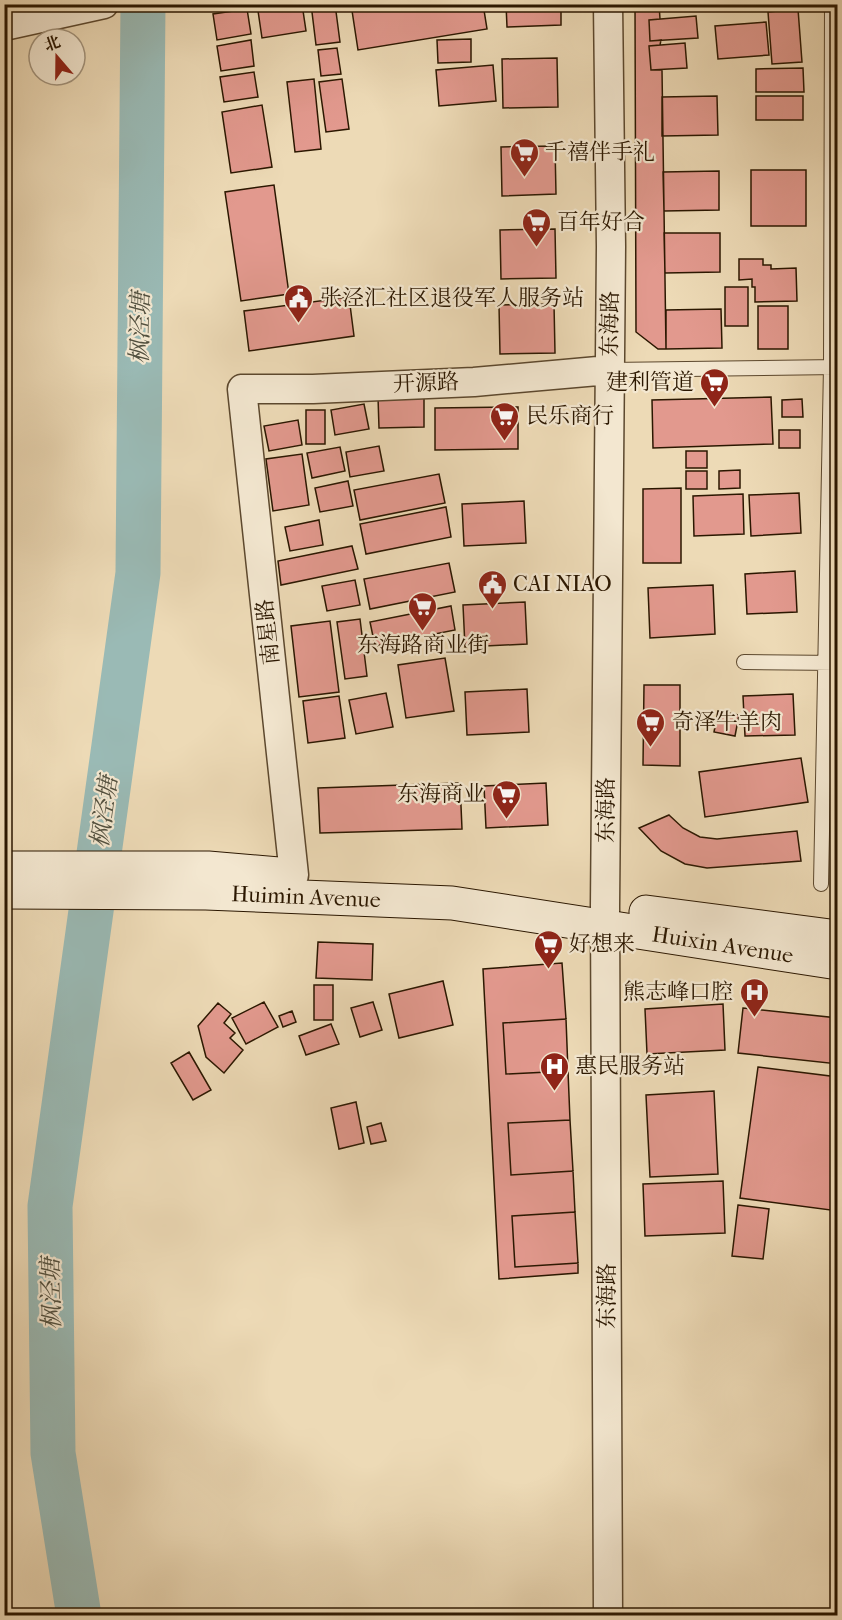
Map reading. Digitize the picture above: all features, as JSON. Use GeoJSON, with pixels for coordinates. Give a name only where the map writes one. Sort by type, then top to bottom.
{"type":"FeatureCollection","features":[{"type":"Feature","properties":{"kind":"main road","name":"Huimin Avenue"},"geometry":{"type":"LineString","coordinates":[[13,880],[207,880],[294,875],[460,888],[605,917]]}},
{"type":"Feature","properties":{"kind":"main road","name":"Huimin Avenue"},"geometry":{"type":"LineString","coordinates":[[207,880],[605,917]]}},
{"type":"Feature","properties":{"kind":"main road","name":"Huixin Avenue"},"geometry":{"type":"LineString","coordinates":[[605,917],[837,937]]}},
{"type":"Feature","properties":{"kind":"main road","name":"Huixin Avenue"},"geometry":{"type":"LineString","coordinates":[[605,917],[837,963]]}},
{"type":"Feature","properties":{"kind":"street","name":"东海路"},"geometry":{"type":"LineString","coordinates":[[608,4],[611,247],[605,917],[608,1616]]}},
{"type":"Feature","properties":{"kind":"street"},"geometry":{"type":"LineString","coordinates":[[4,26],[101,5]]}},
{"type":"Feature","properties":{"kind":"street","name":"开源路"},"geometry":{"type":"LineString","coordinates":[[242,389],[474,382],[609,370]]}},
{"type":"Feature","properties":{"kind":"street","name":"南星路"},"geometry":{"type":"LineString","coordinates":[[242,389],[294,875]]}},
{"type":"Feature","properties":{"kind":"lane"},"geometry":{"type":"LineString","coordinates":[[821,884],[831,663],[834,367],[832,4]]}},
{"type":"Feature","properties":{"kind":"lane"},"geometry":{"type":"LineString","coordinates":[[609,370],[834,367]]}},
{"type":"Feature","properties":{"kind":"lane"},"geometry":{"type":"LineString","coordinates":[[744,662],[831,663]]}},
{"type":"Feature","properties":{"kind":"building"},"geometry":{"type":"Polygon","coordinates":[[[257,4],[302,4],[306,31],[262,38],[257,4]]]}},
{"type":"Feature","properties":{"kind":"building"},"geometry":{"type":"Polygon","coordinates":[[[311,4],[335,4],[340,42],[316,45],[311,4]]]}},
{"type":"Feature","properties":{"kind":"building"},"geometry":{"type":"Polygon","coordinates":[[[351,4],[483,4],[487,29],[358,50],[351,4]]]}},
{"type":"Feature","properties":{"kind":"building"},"geometry":{"type":"Polygon","coordinates":[[[506,4],[561,4],[561,25],[507,27],[506,4]]]}},
{"type":"Feature","properties":{"kind":"building"},"geometry":{"type":"Polygon","coordinates":[[[635,4],[659,4],[660,19],[649,20],[650,41],[661,40],[660,45],[649,46],[651,70],[662,70],[666,349],[658,349],[636,332],[635,4]]]}},
{"type":"Feature","properties":{"kind":"building"},"geometry":{"type":"Polygon","coordinates":[[[247,9],[251,34],[217,40],[213,14],[247,9]]]}},
{"type":"Feature","properties":{"kind":"building"},"geometry":{"type":"Polygon","coordinates":[[[798,9],[802,62],[772,64],[768,12],[798,9]]]}},
{"type":"Feature","properties":{"kind":"building"},"geometry":{"type":"Polygon","coordinates":[[[696,16],[698,38],[650,41],[649,20],[696,16]]]}},
{"type":"Feature","properties":{"kind":"building"},"geometry":{"type":"Polygon","coordinates":[[[766,22],[769,55],[718,59],[715,26],[766,22]]]}},
{"type":"Feature","properties":{"kind":"building"},"geometry":{"type":"Polygon","coordinates":[[[471,39],[471,62],[438,63],[437,40],[471,39]]]}},
{"type":"Feature","properties":{"kind":"building"},"geometry":{"type":"Polygon","coordinates":[[[251,40],[254,66],[221,71],[217,46],[251,40]]]}},
{"type":"Feature","properties":{"kind":"building"},"geometry":{"type":"Polygon","coordinates":[[[685,43],[687,68],[651,70],[649,46],[685,43]]]}},
{"type":"Feature","properties":{"kind":"building"},"geometry":{"type":"Polygon","coordinates":[[[337,48],[341,74],[321,76],[318,50],[337,48]]]}},
{"type":"Feature","properties":{"kind":"building"},"geometry":{"type":"Polygon","coordinates":[[[557,58],[558,107],[503,108],[502,59],[557,58]]]}},
{"type":"Feature","properties":{"kind":"building"},"geometry":{"type":"Polygon","coordinates":[[[493,65],[496,101],[439,106],[436,70],[493,65]]]}},
{"type":"Feature","properties":{"kind":"building"},"geometry":{"type":"Polygon","coordinates":[[[803,68],[804,92],[756,92],[756,69],[803,68]]]}},
{"type":"Feature","properties":{"kind":"building"},"geometry":{"type":"Polygon","coordinates":[[[254,72],[258,97],[224,102],[220,77],[254,72]]]}},
{"type":"Feature","properties":{"kind":"building"},"geometry":{"type":"Polygon","coordinates":[[[314,79],[321,149],[295,152],[287,82],[314,79]]]}},
{"type":"Feature","properties":{"kind":"building"},"geometry":{"type":"Polygon","coordinates":[[[342,79],[349,129],[326,132],[319,82],[342,79]]]}},
{"type":"Feature","properties":{"kind":"building"},"geometry":{"type":"Polygon","coordinates":[[[717,96],[718,135],[662,136],[662,97],[717,96]]]}},
{"type":"Feature","properties":{"kind":"building"},"geometry":{"type":"Polygon","coordinates":[[[756,96],[803,96],[803,120],[756,120],[756,96]]]}},
{"type":"Feature","properties":{"kind":"building"},"geometry":{"type":"Polygon","coordinates":[[[262,105],[272,167],[231,173],[222,112],[262,105]]]}},
{"type":"Feature","properties":{"kind":"building"},"geometry":{"type":"Polygon","coordinates":[[[555,146],[556,194],[502,196],[501,147],[555,146]]]}},
{"type":"Feature","properties":{"kind":"building"},"geometry":{"type":"Polygon","coordinates":[[[751,170],[806,170],[806,226],[751,226],[751,170]]]}},
{"type":"Feature","properties":{"kind":"building"},"geometry":{"type":"Polygon","coordinates":[[[719,171],[719,210],[664,211],[663,172],[719,171]]]}},
{"type":"Feature","properties":{"kind":"building"},"geometry":{"type":"Polygon","coordinates":[[[274,185],[289,294],[241,301],[225,192],[274,185]]]}},
{"type":"Feature","properties":{"kind":"building"},"geometry":{"type":"Polygon","coordinates":[[[555,229],[556,278],[501,279],[500,230],[555,229]]]}},
{"type":"Feature","properties":{"kind":"building"},"geometry":{"type":"Polygon","coordinates":[[[664,233],[720,233],[720,272],[665,273],[664,233]]]}},
{"type":"Feature","properties":{"kind":"building"},"geometry":{"type":"Polygon","coordinates":[[[739,259],[763,259],[763,265],[771,265],[771,269],[796,268],[797,301],[755,302],[755,287],[752,287],[752,279],[739,280],[739,259]]]}},
{"type":"Feature","properties":{"kind":"building"},"geometry":{"type":"Polygon","coordinates":[[[725,287],[748,287],[748,326],[725,326],[725,287]]]}},
{"type":"Feature","properties":{"kind":"building","name":"张泾汇社区退役军人服务站"},"geometry":{"type":"Polygon","coordinates":[[[349,297],[354,336],[249,351],[244,311],[349,297]]]}},
{"type":"Feature","properties":{"kind":"building"},"geometry":{"type":"Polygon","coordinates":[[[554,304],[555,353],[500,354],[499,305],[554,304]]]}},
{"type":"Feature","properties":{"kind":"building"},"geometry":{"type":"Polygon","coordinates":[[[758,306],[788,306],[788,349],[758,349],[758,306]]]}},
{"type":"Feature","properties":{"kind":"building"},"geometry":{"type":"Polygon","coordinates":[[[721,309],[722,348],[666,349],[666,310],[721,309]]]}},
{"type":"Feature","properties":{"kind":"building"},"geometry":{"type":"Polygon","coordinates":[[[424,396],[424,427],[379,428],[378,397],[424,396]]]}},
{"type":"Feature","properties":{"kind":"building"},"geometry":{"type":"Polygon","coordinates":[[[771,397],[773,444],[653,448],[652,400],[771,397]]]}},
{"type":"Feature","properties":{"kind":"building"},"geometry":{"type":"Polygon","coordinates":[[[802,399],[803,417],[782,417],[782,400],[802,399]]]}},
{"type":"Feature","properties":{"kind":"building"},"geometry":{"type":"Polygon","coordinates":[[[364,404],[369,429],[335,435],[331,410],[364,404]]]}},
{"type":"Feature","properties":{"kind":"building"},"geometry":{"type":"Polygon","coordinates":[[[518,407],[518,449],[435,450],[435,408],[518,407]]]}},
{"type":"Feature","properties":{"kind":"building"},"geometry":{"type":"Polygon","coordinates":[[[306,410],[325,410],[325,444],[306,444],[306,410]]]}},
{"type":"Feature","properties":{"kind":"building"},"geometry":{"type":"Polygon","coordinates":[[[298,420],[302,445],[269,451],[264,426],[298,420]]]}},
{"type":"Feature","properties":{"kind":"building"},"geometry":{"type":"Polygon","coordinates":[[[779,430],[800,430],[800,448],[779,448],[779,430]]]}},
{"type":"Feature","properties":{"kind":"building"},"geometry":{"type":"Polygon","coordinates":[[[379,446],[384,471],[350,477],[346,452],[379,446]]]}},
{"type":"Feature","properties":{"kind":"building"},"geometry":{"type":"Polygon","coordinates":[[[340,447],[345,471],[312,478],[307,453],[340,447]]]}},
{"type":"Feature","properties":{"kind":"building"},"geometry":{"type":"Polygon","coordinates":[[[686,451],[707,451],[707,468],[686,468],[686,451]]]}},
{"type":"Feature","properties":{"kind":"building"},"geometry":{"type":"Polygon","coordinates":[[[302,454],[309,505],[273,511],[266,459],[302,454]]]}},
{"type":"Feature","properties":{"kind":"building"},"geometry":{"type":"Polygon","coordinates":[[[740,470],[740,488],[719,489],[719,471],[740,470]]]}},
{"type":"Feature","properties":{"kind":"building"},"geometry":{"type":"Polygon","coordinates":[[[686,471],[707,471],[707,489],[686,489],[686,471]]]}},
{"type":"Feature","properties":{"kind":"building"},"geometry":{"type":"Polygon","coordinates":[[[439,474],[445,503],[360,520],[354,490],[439,474]]]}},
{"type":"Feature","properties":{"kind":"building"},"geometry":{"type":"Polygon","coordinates":[[[348,481],[353,506],[320,512],[315,488],[348,481]]]}},
{"type":"Feature","properties":{"kind":"building"},"geometry":{"type":"Polygon","coordinates":[[[681,488],[681,563],[643,563],[643,489],[681,488]]]}},
{"type":"Feature","properties":{"kind":"building"},"geometry":{"type":"Polygon","coordinates":[[[799,493],[801,533],[751,536],[749,495],[799,493]]]}},
{"type":"Feature","properties":{"kind":"building"},"geometry":{"type":"Polygon","coordinates":[[[743,494],[744,534],[694,536],[693,496],[743,494]]]}},
{"type":"Feature","properties":{"kind":"building"},"geometry":{"type":"Polygon","coordinates":[[[524,501],[526,543],[464,546],[462,504],[524,501]]]}},
{"type":"Feature","properties":{"kind":"building"},"geometry":{"type":"Polygon","coordinates":[[[446,507],[451,537],[366,554],[360,524],[446,507]]]}},
{"type":"Feature","properties":{"kind":"building"},"geometry":{"type":"Polygon","coordinates":[[[319,520],[323,545],[290,551],[285,527],[319,520]]]}},
{"type":"Feature","properties":{"kind":"building"},"geometry":{"type":"Polygon","coordinates":[[[352,546],[358,569],[281,585],[278,561],[352,546]]]}},
{"type":"Feature","properties":{"kind":"building"},"geometry":{"type":"Polygon","coordinates":[[[449,563],[455,592],[370,609],[364,579],[449,563]]]}},
{"type":"Feature","properties":{"kind":"building"},"geometry":{"type":"Polygon","coordinates":[[[795,571],[797,612],[747,614],[745,574],[795,571]]]}},
{"type":"Feature","properties":{"kind":"building"},"geometry":{"type":"Polygon","coordinates":[[[355,580],[360,605],[327,611],[322,586],[355,580]]]}},
{"type":"Feature","properties":{"kind":"building"},"geometry":{"type":"Polygon","coordinates":[[[713,585],[715,634],[650,638],[648,588],[713,585]]]}},
{"type":"Feature","properties":{"kind":"building"},"geometry":{"type":"Polygon","coordinates":[[[525,602],[527,644],[465,647],[463,605],[525,602]]]}},
{"type":"Feature","properties":{"kind":"building"},"geometry":{"type":"Polygon","coordinates":[[[451,606],[455,630],[375,646],[370,622],[451,606]]]}},
{"type":"Feature","properties":{"kind":"building"},"geometry":{"type":"Polygon","coordinates":[[[360,619],[367,676],[345,679],[337,622],[360,619]]]}},
{"type":"Feature","properties":{"kind":"building"},"geometry":{"type":"Polygon","coordinates":[[[330,621],[339,692],[299,697],[291,626],[330,621]]]}},
{"type":"Feature","properties":{"kind":"building"},"geometry":{"type":"Polygon","coordinates":[[[445,658],[454,711],[406,718],[398,665],[445,658]]]}},
{"type":"Feature","properties":{"kind":"building"},"geometry":{"type":"Polygon","coordinates":[[[644,685],[680,685],[680,766],[643,765],[644,685]]]}},
{"type":"Feature","properties":{"kind":"building"},"geometry":{"type":"Polygon","coordinates":[[[527,689],[529,732],[467,735],[465,692],[527,689]]]}},
{"type":"Feature","properties":{"kind":"building"},"geometry":{"type":"Polygon","coordinates":[[[386,693],[393,727],[356,734],[349,700],[386,693]]]}},
{"type":"Feature","properties":{"kind":"building"},"geometry":{"type":"Polygon","coordinates":[[[793,694],[795,735],[745,736],[743,696],[793,694]]]}},
{"type":"Feature","properties":{"kind":"building"},"geometry":{"type":"Polygon","coordinates":[[[339,696],[345,738],[308,743],[303,701],[339,696]]]}},
{"type":"Feature","properties":{"kind":"building"},"geometry":{"type":"Polygon","coordinates":[[[718,711],[739,715],[735,736],[714,732],[718,711]]]}},
{"type":"Feature","properties":{"kind":"building"},"geometry":{"type":"Polygon","coordinates":[[[801,758],[808,802],[705,817],[699,772],[801,758]]]}},
{"type":"Feature","properties":{"kind":"building"},"geometry":{"type":"Polygon","coordinates":[[[460,783],[462,829],[320,833],[318,788],[460,783]]]}},
{"type":"Feature","properties":{"kind":"building"},"geometry":{"type":"Polygon","coordinates":[[[546,783],[548,825],[486,828],[484,786],[546,783]]]}},
{"type":"Feature","properties":{"kind":"building"},"geometry":{"type":"Polygon","coordinates":[[[669,815],[683,828],[700,837],[717,839],[797,831],[801,861],[707,868],[685,864],[661,851],[639,828],[669,815]]]}},
{"type":"Feature","properties":{"kind":"building"},"geometry":{"type":"Polygon","coordinates":[[[318,942],[373,944],[372,980],[316,978],[318,942]]]}},
{"type":"Feature","properties":{"kind":"building"},"geometry":{"type":"Polygon","coordinates":[[[562,963],[566,1019],[503,1023],[506,1074],[568,1071],[570,1120],[508,1123],[511,1175],[573,1171],[575,1212],[512,1216],[515,1267],[578,1263],[578,1273],[499,1279],[483,969],[562,963]]]}},
{"type":"Feature","properties":{"kind":"building"},"geometry":{"type":"Polygon","coordinates":[[[443,981],[453,1025],[399,1038],[389,994],[443,981]]]}},
{"type":"Feature","properties":{"kind":"building"},"geometry":{"type":"Polygon","coordinates":[[[314,985],[333,985],[333,1020],[314,1020],[314,985]]]}},
{"type":"Feature","properties":{"kind":"building"},"geometry":{"type":"Polygon","coordinates":[[[264,1002],[278,1027],[246,1044],[232,1018],[264,1002]]]}},
{"type":"Feature","properties":{"kind":"building"},"geometry":{"type":"Polygon","coordinates":[[[373,1002],[382,1030],[360,1037],[351,1008],[373,1002]]]}},
{"type":"Feature","properties":{"kind":"building"},"geometry":{"type":"Polygon","coordinates":[[[218,1003],[231,1014],[224,1023],[235,1033],[230,1038],[243,1050],[224,1073],[206,1057],[198,1026],[218,1003]]]}},
{"type":"Feature","properties":{"kind":"building"},"geometry":{"type":"Polygon","coordinates":[[[723,1004],[725,1050],[647,1054],[645,1009],[723,1004]]]}},
{"type":"Feature","properties":{"kind":"building"},"geometry":{"type":"Polygon","coordinates":[[[743,1008],[838,1018],[838,1064],[738,1053],[743,1008]]]}},
{"type":"Feature","properties":{"kind":"building"},"geometry":{"type":"Polygon","coordinates":[[[292,1011],[296,1022],[283,1027],[279,1016],[292,1011]]]}},
{"type":"Feature","properties":{"kind":"building"},"geometry":{"type":"Polygon","coordinates":[[[566,1019],[568,1071],[506,1074],[503,1023],[566,1019]]]}},
{"type":"Feature","properties":{"kind":"building"},"geometry":{"type":"Polygon","coordinates":[[[331,1024],[339,1044],[306,1055],[299,1036],[331,1024]]]}},
{"type":"Feature","properties":{"kind":"building"},"geometry":{"type":"Polygon","coordinates":[[[189,1052],[211,1090],[193,1100],[171,1063],[189,1052]]]}},
{"type":"Feature","properties":{"kind":"building"},"geometry":{"type":"Polygon","coordinates":[[[758,1067],[838,1077],[838,1211],[740,1198],[758,1067]]]}},
{"type":"Feature","properties":{"kind":"building"},"geometry":{"type":"Polygon","coordinates":[[[714,1091],[718,1174],[650,1177],[646,1095],[714,1091]]]}},
{"type":"Feature","properties":{"kind":"building"},"geometry":{"type":"Polygon","coordinates":[[[356,1102],[364,1143],[339,1149],[331,1108],[356,1102]]]}},
{"type":"Feature","properties":{"kind":"building"},"geometry":{"type":"Polygon","coordinates":[[[570,1120],[573,1171],[511,1175],[508,1123],[570,1120]]]}},
{"type":"Feature","properties":{"kind":"building"},"geometry":{"type":"Polygon","coordinates":[[[381,1123],[386,1141],[371,1144],[367,1127],[381,1123]]]}},
{"type":"Feature","properties":{"kind":"building"},"geometry":{"type":"Polygon","coordinates":[[[723,1181],[725,1233],[645,1236],[643,1184],[723,1181]]]}},
{"type":"Feature","properties":{"kind":"building"},"geometry":{"type":"Polygon","coordinates":[[[738,1205],[769,1209],[763,1259],[732,1256],[738,1205]]]}},
{"type":"Feature","properties":{"kind":"building"},"geometry":{"type":"Polygon","coordinates":[[[575,1212],[578,1263],[515,1267],[512,1216],[575,1212]]]}},
{"type":"Feature","properties":{"kind":"waterway","name":"枫泾塘"},"geometry":{"type":"LineString","coordinates":[[79,1616],[53,1453],[50,1206],[138,573],[143,4]]}},
{"type":"Feature","properties":{"kind":"place","name":"千禧伴手礼"},"geometry":{"type":"Point","coordinates":[524,178]}},
{"type":"Feature","properties":{"kind":"place","name":"百年好合"},"geometry":{"type":"Point","coordinates":[536,248]}},
{"type":"Feature","properties":{"kind":"place","name":"张泾汇社区退役军人服务站"},"geometry":{"type":"Point","coordinates":[299,324]}},
{"type":"Feature","properties":{"kind":"place","name":"建利管道"},"geometry":{"type":"Point","coordinates":[715,408]}},
{"type":"Feature","properties":{"kind":"place","name":"民乐商行"},"geometry":{"type":"Point","coordinates":[505,442]}},
{"type":"Feature","properties":{"kind":"place","name":"CAI NIAO"},"geometry":{"type":"Point","coordinates":[492,610]}},
{"type":"Feature","properties":{"kind":"place","name":"东海路商业街"},"geometry":{"type":"Point","coordinates":[423,632]}},
{"type":"Feature","properties":{"kind":"place","name":"奇泽牛羊肉"},"geometry":{"type":"Point","coordinates":[651,748]}},
{"type":"Feature","properties":{"kind":"place","name":"东海商业"},"geometry":{"type":"Point","coordinates":[506,820]}},
{"type":"Feature","properties":{"kind":"place","name":"好想来"},"geometry":{"type":"Point","coordinates":[548,970]}},
{"type":"Feature","properties":{"kind":"place","name":"熊志峰口腔"},"geometry":{"type":"Point","coordinates":[754,1018]}},
{"type":"Feature","properties":{"kind":"place","name":"惠民服务站"},"geometry":{"type":"Point","coordinates":[554,1092]}}]}
